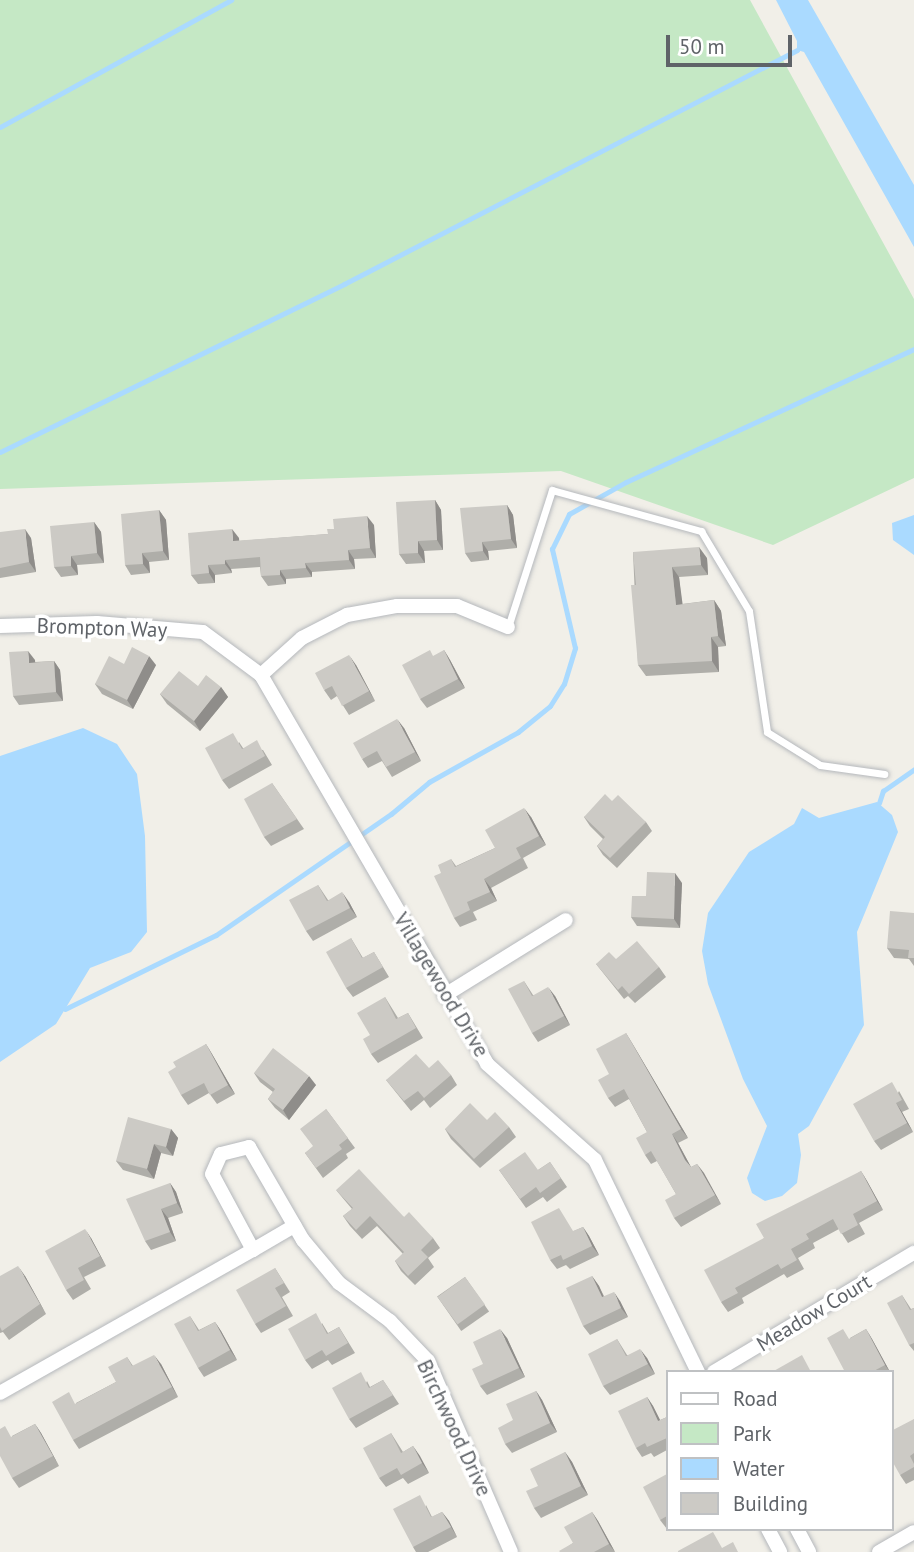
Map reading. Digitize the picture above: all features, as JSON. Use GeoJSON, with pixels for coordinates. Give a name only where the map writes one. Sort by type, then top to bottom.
{"type":"FeatureCollection","features":[{"type":"Feature","properties":{"kind":"street"},"geometry":{"type":"LineString","coordinates":[[261,675],[302,638],[347,615],[397,606],[457,606],[508,627]]}},
{"type":"Feature","properties":{"kind":"street","name":"Brompton Way"},"geometry":{"type":"LineString","coordinates":[[0,626],[97,623],[203,632]]}},
{"type":"Feature","properties":{"kind":"street","name":"Villagewood Drive"},"geometry":{"type":"LineString","coordinates":[[203,632],[261,675],[444,995],[487,1064],[594,1160],[697,1370]]}},
{"type":"Feature","properties":{"kind":"street"},"geometry":{"type":"LineString","coordinates":[[444,995],[566,920]]}},
{"type":"Feature","properties":{"kind":"street","name":"Birchwood Drive"},"geometry":{"type":"LineString","coordinates":[[253,1250],[212,1174],[221,1154],[249,1147],[294,1226],[339,1283],[390,1321],[428,1362],[511,1552]]}},
{"type":"Feature","properties":{"kind":"street"},"geometry":{"type":"LineString","coordinates":[[0,1393],[294,1226]]}},
{"type":"Feature","properties":{"kind":"street","name":"Meadow Court"},"geometry":{"type":"LineString","coordinates":[[717,1370],[914,1254]]}},
{"type":"Feature","properties":{"kind":"street"},"geometry":{"type":"LineString","coordinates":[[769,1531],[780,1552]]}},
{"type":"Feature","properties":{"kind":"street"},"geometry":{"type":"LineString","coordinates":[[798,1531],[809,1552]]}},
{"type":"Feature","properties":{"kind":"street"},"geometry":{"type":"LineString","coordinates":[[879,1552],[914,1532]]}},
{"type":"Feature","properties":{"kind":"lane"},"geometry":{"type":"LineString","coordinates":[[508,627],[552,490],[701,531],[748,611],[767,732],[820,765],[884,774]]}},
{"type":"Feature","properties":{"kind":"green space"},"geometry":{"type":"Polygon","coordinates":[[[0,0],[750,0],[914,299],[914,478],[773,545],[561,471],[0,489],[0,0]]]}},
{"type":"Feature","properties":{"kind":"water"},"geometry":{"type":"Polygon","coordinates":[[[776,0],[808,0],[914,185],[914,247],[804,52],[797,50],[797,41],[776,0]]]}},
{"type":"Feature","properties":{"kind":"water"},"geometry":{"type":"Polygon","coordinates":[[[914,515],[914,555],[893,540],[892,523],[914,515]]]}},
{"type":"Feature","properties":{"kind":"water"},"geometry":{"type":"Polygon","coordinates":[[[83,728],[117,744],[137,774],[145,836],[147,932],[131,952],[90,968],[56,1024],[0,1062],[0,756],[83,728]]]}},
{"type":"Feature","properties":{"kind":"water"},"geometry":{"type":"Polygon","coordinates":[[[877,802],[892,815],[898,832],[857,932],[864,1025],[809,1126],[798,1134],[801,1155],[797,1183],[782,1196],[765,1201],[752,1193],[747,1178],[767,1126],[743,1079],[708,984],[702,951],[708,913],[749,852],[794,824],[802,808],[819,818],[877,802]]]}},
{"type":"Feature","properties":{"kind":"building"},"geometry":{"type":"Polygon","coordinates":[[[435,500],[437,540],[418,541],[418,553],[399,554],[396,502],[435,500]]]}},
{"type":"Feature","properties":{"kind":"building"},"geometry":{"type":"Polygon","coordinates":[[[507,505],[511,539],[482,542],[483,551],[465,553],[460,508],[507,505]]]}},
{"type":"Feature","properties":{"kind":"building"},"geometry":{"type":"Polygon","coordinates":[[[159,510],[163,551],[142,553],[143,564],[125,565],[121,514],[159,510]]]}},
{"type":"Feature","properties":{"kind":"building"},"geometry":{"type":"Polygon","coordinates":[[[367,516],[370,548],[348,550],[349,560],[305,563],[306,568],[280,570],[280,575],[261,576],[260,557],[225,560],[225,564],[208,565],[209,573],[191,575],[188,533],[232,529],[233,541],[328,534],[327,529],[334,529],[333,519],[367,516]]]}},
{"type":"Feature","properties":{"kind":"building"},"geometry":{"type":"Polygon","coordinates":[[[94,522],[97,553],[71,556],[71,566],[54,567],[50,526],[94,522]]]}},
{"type":"Feature","properties":{"kind":"building"},"geometry":{"type":"Polygon","coordinates":[[[25,529],[29,562],[0,568],[0,532],[25,529]]]}},
{"type":"Feature","properties":{"kind":"building"},"geometry":{"type":"Polygon","coordinates":[[[699,547],[701,565],[672,567],[676,605],[714,600],[718,636],[711,637],[712,661],[638,665],[631,585],[636,585],[633,552],[699,547]]]}},
{"type":"Feature","properties":{"kind":"building"},"geometry":{"type":"Polygon","coordinates":[[[132,647],[149,656],[127,700],[95,684],[109,656],[124,664],[132,647]]]}},
{"type":"Feature","properties":{"kind":"building"},"geometry":{"type":"Polygon","coordinates":[[[430,650],[433,656],[444,650],[458,679],[420,699],[402,665],[430,650]]]}},
{"type":"Feature","properties":{"kind":"building"},"geometry":{"type":"Polygon","coordinates":[[[28,651],[29,663],[54,661],[56,692],[13,696],[9,652],[28,651]]]}},
{"type":"Feature","properties":{"kind":"building"},"geometry":{"type":"Polygon","coordinates":[[[349,655],[369,691],[342,706],[332,686],[324,690],[315,673],[349,655]]]}},
{"type":"Feature","properties":{"kind":"building"},"geometry":{"type":"Polygon","coordinates":[[[179,671],[198,686],[206,675],[221,687],[194,721],[160,694],[179,671]]]}},
{"type":"Feature","properties":{"kind":"building"},"geometry":{"type":"Polygon","coordinates":[[[397,719],[415,752],[386,767],[377,751],[362,759],[353,743],[397,719]]]}},
{"type":"Feature","properties":{"kind":"building"},"geometry":{"type":"Polygon","coordinates":[[[233,733],[242,749],[257,740],[265,756],[222,780],[205,748],[233,733]]]}},
{"type":"Feature","properties":{"kind":"building"},"geometry":{"type":"Polygon","coordinates":[[[272,783],[297,819],[264,837],[244,799],[272,783]]]}},
{"type":"Feature","properties":{"kind":"building"},"geometry":{"type":"Polygon","coordinates":[[[605,794],[612,801],[618,795],[646,822],[610,858],[597,846],[605,837],[584,817],[605,794]]]}},
{"type":"Feature","properties":{"kind":"building"},"geometry":{"type":"Polygon","coordinates":[[[524,808],[539,836],[516,848],[521,858],[484,879],[490,892],[467,902],[470,910],[454,918],[434,876],[441,873],[438,865],[451,859],[455,867],[495,848],[485,830],[524,808]]]}},
{"type":"Feature","properties":{"kind":"building"},"geometry":{"type":"Polygon","coordinates":[[[647,872],[675,873],[674,919],[631,917],[632,896],[646,896],[647,872]]]}},
{"type":"Feature","properties":{"kind":"building"},"geometry":{"type":"Polygon","coordinates":[[[318,885],[327,901],[342,892],[350,908],[306,931],[289,900],[318,885]]]}},
{"type":"Feature","properties":{"kind":"building"},"geometry":{"type":"Polygon","coordinates":[[[890,911],[914,913],[914,958],[908,958],[909,950],[887,948],[890,911]]]}},
{"type":"Feature","properties":{"kind":"building"},"geometry":{"type":"Polygon","coordinates":[[[351,938],[362,958],[374,952],[383,967],[346,988],[326,952],[351,938]]]}},
{"type":"Feature","properties":{"kind":"building"},"geometry":{"type":"Polygon","coordinates":[[[637,941],[659,967],[629,994],[622,986],[618,990],[596,964],[609,952],[616,959],[637,941]]]}},
{"type":"Feature","properties":{"kind":"building"},"geometry":{"type":"Polygon","coordinates":[[[524,981],[532,996],[548,987],[564,1016],[532,1033],[508,989],[524,981]]]}},
{"type":"Feature","properties":{"kind":"building"},"geometry":{"type":"Polygon","coordinates":[[[385,997],[396,1019],[408,1013],[416,1028],[371,1054],[363,1039],[370,1035],[357,1013],[385,997]]]}},
{"type":"Feature","properties":{"kind":"building"},"geometry":{"type":"Polygon","coordinates":[[[626,1033],[681,1129],[672,1134],[685,1160],[691,1167],[697,1164],[715,1195],[674,1218],[665,1200],[676,1194],[651,1151],[645,1155],[636,1138],[647,1132],[624,1089],[608,1098],[598,1080],[609,1074],[596,1049],[626,1033]]]}},
{"type":"Feature","properties":{"kind":"building"},"geometry":{"type":"Polygon","coordinates":[[[206,1044],[228,1085],[210,1095],[204,1083],[181,1095],[168,1072],[176,1067],[173,1062],[206,1044]]]}},
{"type":"Feature","properties":{"kind":"building"},"geometry":{"type":"Polygon","coordinates":[[[273,1048],[309,1076],[283,1110],[268,1099],[275,1089],[254,1073],[273,1048]]]}},
{"type":"Feature","properties":{"kind":"building"},"geometry":{"type":"Polygon","coordinates":[[[416,1054],[429,1068],[438,1060],[451,1075],[424,1098],[418,1091],[404,1101],[386,1080],[416,1054]]]}},
{"type":"Feature","properties":{"kind":"building"},"geometry":{"type":"Polygon","coordinates":[[[892,1082],[902,1100],[896,1103],[907,1123],[874,1141],[853,1104],[892,1082]]]}},
{"type":"Feature","properties":{"kind":"building"},"geometry":{"type":"Polygon","coordinates":[[[470,1103],[487,1120],[495,1112],[509,1127],[474,1159],[445,1129],[470,1103]]]}},
{"type":"Feature","properties":{"kind":"building"},"geometry":{"type":"Polygon","coordinates":[[[326,1109],[348,1138],[339,1145],[342,1149],[316,1168],[305,1153],[313,1146],[300,1129],[326,1109]]]}},
{"type":"Feature","properties":{"kind":"building"},"geometry":{"type":"Polygon","coordinates":[[[128,1117],[171,1129],[166,1147],[154,1144],[147,1169],[116,1161],[128,1117]]]}},
{"type":"Feature","properties":{"kind":"building"},"geometry":{"type":"Polygon","coordinates":[[[525,1152],[538,1170],[550,1162],[561,1178],[540,1193],[536,1187],[520,1199],[499,1170],[525,1152]]]}},
{"type":"Feature","properties":{"kind":"building"},"geometry":{"type":"Polygon","coordinates":[[[359,1169],[404,1217],[409,1212],[433,1238],[421,1250],[428,1257],[408,1276],[395,1261],[404,1252],[370,1216],[356,1230],[343,1216],[353,1208],[336,1190],[359,1169]]]}},
{"type":"Feature","properties":{"kind":"building"},"geometry":{"type":"Polygon","coordinates":[[[861,1171],[877,1201],[853,1214],[858,1225],[841,1234],[833,1219],[806,1234],[809,1239],[791,1249],[797,1260],[781,1269],[778,1264],[735,1288],[738,1293],[721,1302],[704,1270],[764,1238],[756,1224],[861,1171]]]}},
{"type":"Feature","properties":{"kind":"building"},"geometry":{"type":"Polygon","coordinates":[[[170,1183],[177,1203],[161,1209],[170,1232],[145,1241],[126,1199],[170,1183]]]}},
{"type":"Feature","properties":{"kind":"building"},"geometry":{"type":"Polygon","coordinates":[[[559,1208],[573,1231],[583,1227],[592,1246],[563,1260],[561,1255],[550,1260],[531,1222],[559,1208]]]}},
{"type":"Feature","properties":{"kind":"building"},"geometry":{"type":"Polygon","coordinates":[[[85,1229],[100,1256],[78,1268],[84,1280],[66,1290],[45,1251],[85,1229]]]}},
{"type":"Feature","properties":{"kind":"building"},"geometry":{"type":"Polygon","coordinates":[[[18,1266],[40,1304],[2,1331],[0,1276],[18,1266]]]}},
{"type":"Feature","properties":{"kind":"building"},"geometry":{"type":"Polygon","coordinates":[[[275,1268],[284,1283],[275,1288],[286,1306],[255,1324],[236,1290],[275,1268]]]}},
{"type":"Feature","properties":{"kind":"building"},"geometry":{"type":"Polygon","coordinates":[[[592,1276],[602,1297],[614,1292],[621,1308],[583,1326],[566,1288],[592,1276]]]}},
{"type":"Feature","properties":{"kind":"building"},"geometry":{"type":"Polygon","coordinates":[[[465,1277],[485,1305],[457,1324],[437,1297],[465,1277]]]}},
{"type":"Feature","properties":{"kind":"building"},"geometry":{"type":"Polygon","coordinates":[[[902,1295],[910,1310],[914,1308],[914,1343],[909,1345],[887,1303],[902,1295]]]}},
{"type":"Feature","properties":{"kind":"building"},"geometry":{"type":"Polygon","coordinates":[[[316,1313],[327,1334],[339,1327],[348,1343],[326,1356],[322,1350],[305,1360],[288,1329],[316,1313]]]}},
{"type":"Feature","properties":{"kind":"building"},"geometry":{"type":"Polygon","coordinates":[[[190,1316],[198,1331],[215,1322],[230,1350],[198,1368],[174,1324],[190,1316]]]}},
{"type":"Feature","properties":{"kind":"building"},"geometry":{"type":"Polygon","coordinates":[[[500,1329],[519,1368],[480,1386],[472,1369],[483,1364],[473,1342],[500,1329]]]}},
{"type":"Feature","properties":{"kind":"building"},"geometry":{"type":"Polygon","coordinates":[[[843,1329],[849,1339],[866,1329],[885,1365],[876,1370],[844,1370],[827,1338],[843,1329]]]}},
{"type":"Feature","properties":{"kind":"building"},"geometry":{"type":"Polygon","coordinates":[[[617,1339],[626,1356],[640,1349],[648,1364],[603,1386],[588,1354],[617,1339]]]}},
{"type":"Feature","properties":{"kind":"building"},"geometry":{"type":"Polygon","coordinates":[[[154,1355],[172,1387],[73,1440],[52,1402],[69,1392],[75,1404],[116,1382],[108,1367],[127,1357],[132,1366],[154,1355]]]}},
{"type":"Feature","properties":{"kind":"building"},"geometry":{"type":"Polygon","coordinates":[[[802,1355],[810,1370],[776,1370],[802,1355]]]}},
{"type":"Feature","properties":{"kind":"building"},"geometry":{"type":"Polygon","coordinates":[[[361,1372],[369,1388],[383,1380],[393,1395],[349,1419],[332,1388],[361,1372]]]}},
{"type":"Feature","properties":{"kind":"building"},"geometry":{"type":"Polygon","coordinates":[[[536,1391],[550,1423],[505,1444],[498,1428],[513,1420],[506,1404],[536,1391]]]}},
{"type":"Feature","properties":{"kind":"building"},"geometry":{"type":"Polygon","coordinates":[[[647,1397],[658,1421],[666,1417],[666,1438],[647,1447],[645,1443],[636,1448],[618,1411],[647,1397]]]}},
{"type":"Feature","properties":{"kind":"building"},"geometry":{"type":"Polygon","coordinates":[[[914,1419],[914,1453],[910,1456],[914,1467],[900,1475],[893,1463],[893,1430],[914,1419]]]}},
{"type":"Feature","properties":{"kind":"building"},"geometry":{"type":"Polygon","coordinates":[[[35,1424],[53,1456],[12,1478],[0,1456],[0,1429],[5,1426],[11,1437],[35,1424]]]}},
{"type":"Feature","properties":{"kind":"building"},"geometry":{"type":"Polygon","coordinates":[[[391,1433],[401,1453],[413,1446],[422,1463],[401,1475],[397,1468],[379,1478],[363,1448],[391,1433]]]}},
{"type":"Feature","properties":{"kind":"building"},"geometry":{"type":"Polygon","coordinates":[[[565,1452],[581,1486],[534,1508],[526,1491],[538,1486],[530,1469],[565,1452]]]}},
{"type":"Feature","properties":{"kind":"building"},"geometry":{"type":"Polygon","coordinates":[[[666,1475],[666,1517],[660,1520],[643,1487],[666,1475]]]}},
{"type":"Feature","properties":{"kind":"building"},"geometry":{"type":"Polygon","coordinates":[[[420,1495],[431,1517],[442,1512],[451,1527],[413,1547],[393,1509],[420,1495]]]}},
{"type":"Feature","properties":{"kind":"building"},"geometry":{"type":"Polygon","coordinates":[[[592,1512],[609,1544],[594,1552],[560,1552],[573,1543],[564,1527],[592,1512]]]}},
{"type":"Feature","properties":{"kind":"building"},"geometry":{"type":"Polygon","coordinates":[[[713,1532],[722,1548],[733,1542],[738,1552],[678,1552],[678,1551],[713,1532]]]}},
{"type":"Feature","properties":{"kind":"waterway"},"geometry":{"type":"LineString","coordinates":[[0,127],[231,0]]}},
{"type":"Feature","properties":{"kind":"waterway"},"geometry":{"type":"LineString","coordinates":[[0,452],[344,284],[797,50]]}},
{"type":"Feature","properties":{"kind":"waterway"},"geometry":{"type":"LineString","coordinates":[[65,1009],[216,935],[391,814],[429,782],[518,732],[550,706],[564,684],[575,648],[552,549],[569,514],[626,482],[914,349]]}},
{"type":"Feature","properties":{"kind":"waterway"},"geometry":{"type":"LineString","coordinates":[[879,803],[883,791],[914,769]]}}]}
